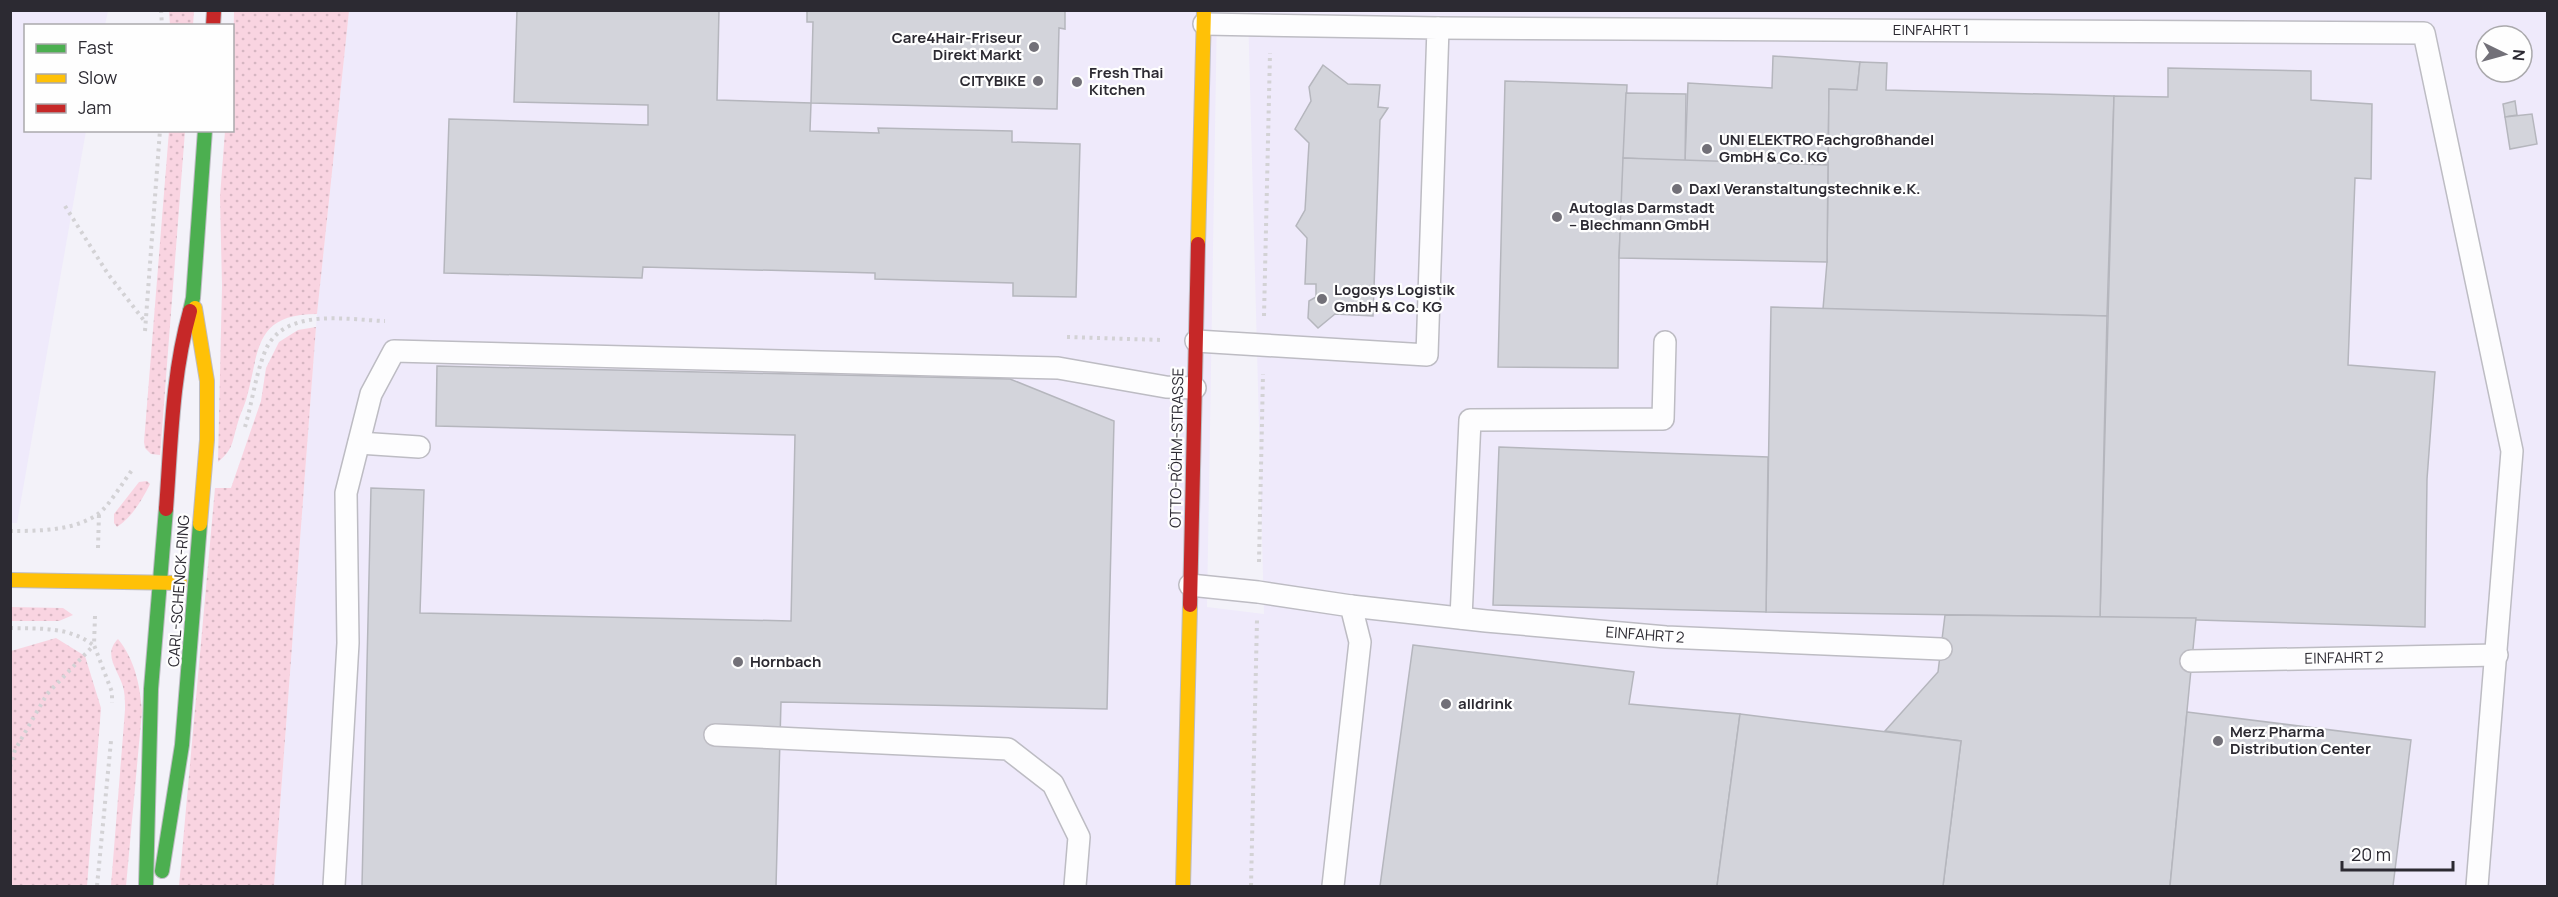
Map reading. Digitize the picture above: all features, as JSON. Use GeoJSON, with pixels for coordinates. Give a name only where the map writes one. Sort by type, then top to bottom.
{"type":"FeatureCollection","features":[{"type":"Feature","properties":{"kind":"main road","name":"OTTO-RÖHM-STRASSE"},"geometry":{"type":"LineString","coordinates":[[1183,886],[1204,17]]}},
{"type":"Feature","properties":{"kind":"main road","name":"CARL-SCHENCK-RING"},"geometry":{"type":"LineString","coordinates":[[146,886],[148,742],[159,583],[177,376],[193,298],[205,132]]}},
{"type":"Feature","properties":{"kind":"main road","name":"CARL-SCHENCK-RING"},"geometry":{"type":"LineString","coordinates":[[159,886],[182,745],[197,584],[208,411],[204,356],[193,298]]}},
{"type":"Feature","properties":{"kind":"main road"},"geometry":{"type":"LineString","coordinates":[[10,580],[197,584]]}},
{"type":"Feature","properties":{"kind":"lane","name":"EINFAHRT 1"},"geometry":{"type":"LineString","coordinates":[[1204,17],[1270,26],[2424,33],[2512,451],[2497,655]]}},
{"type":"Feature","properties":{"kind":"lane"},"geometry":{"type":"LineString","coordinates":[[1196,341],[1427,355],[1438,28]]}},
{"type":"Feature","properties":{"kind":"lane"},"geometry":{"type":"LineString","coordinates":[[1461,618],[1470,420],[1663,419],[1665,342]]}},
{"type":"Feature","properties":{"kind":"lane"},"geometry":{"type":"LineString","coordinates":[[334,886],[348,643],[346,493],[371,394],[394,351],[1058,368],[1166,387],[1195,388]]}},
{"type":"Feature","properties":{"kind":"lane"},"geometry":{"type":"LineString","coordinates":[[359,443],[419,447]]}},
{"type":"Feature","properties":{"kind":"lane","name":"EINFAHRT 2"},"geometry":{"type":"LineString","coordinates":[[1190,585],[1258,592],[1351,606],[1666,637],[1941,649]]}},
{"type":"Feature","properties":{"kind":"lane"},"geometry":{"type":"LineString","coordinates":[[1333,886],[1360,642],[1351,606]]}},
{"type":"Feature","properties":{"kind":"lane"},"geometry":{"type":"LineString","coordinates":[[2477,886],[2497,655]]}},
{"type":"Feature","properties":{"kind":"lane","name":"EINFAHRT 2"},"geometry":{"type":"LineString","coordinates":[[2191,661],[2497,655]]}},
{"type":"Feature","properties":{"kind":"lane"},"geometry":{"type":"LineString","coordinates":[[715,735],[1008,749],[1053,784],[1079,837],[1075,886]]}},
{"type":"Feature","properties":{"kind":"path"},"geometry":{"type":"LineString","coordinates":[[1251,886],[1270,26]]}},
{"type":"Feature","properties":{"kind":"path"},"geometry":{"type":"LineString","coordinates":[[145,334],[160,132]]}},
{"type":"Feature","properties":{"kind":"path"},"geometry":{"type":"LineString","coordinates":[[65,206],[108,274],[146,323]]}},
{"type":"Feature","properties":{"kind":"path"},"geometry":{"type":"LineString","coordinates":[[10,531],[31,531],[68,525],[99,513],[134,467]]}},
{"type":"Feature","properties":{"kind":"path"},"geometry":{"type":"LineString","coordinates":[[98,542],[99,513]]}},
{"type":"Feature","properties":{"kind":"path"},"geometry":{"type":"LineString","coordinates":[[95,622],[94,645],[112,692],[112,711]]}},
{"type":"Feature","properties":{"kind":"path"},"geometry":{"type":"LineString","coordinates":[[10,628],[70,632],[94,645]]}},
{"type":"Feature","properties":{"kind":"path"},"geometry":{"type":"LineString","coordinates":[[10,767],[15,750],[47,694],[94,645]]}},
{"type":"Feature","properties":{"kind":"path"},"geometry":{"type":"LineString","coordinates":[[97,886],[112,730]]}},
{"type":"Feature","properties":{"kind":"shaded area"},"geometry":{"type":"Polygon","coordinates":[[[11,10],[108,11],[105,24],[24,24],[24,132],[86,132],[17,523],[10,523],[11,10]]]}},
{"type":"Feature","properties":{"kind":"shaded area"},"geometry":{"type":"Polygon","coordinates":[[[169,11],[194,11],[193,24],[170,24],[169,11]]]}},
{"type":"Feature","properties":{"kind":"shaded area"},"geometry":{"type":"Polygon","coordinates":[[[234,11],[349,11],[317,314],[296,316],[280,321],[262,339],[232,444],[218,462],[222,286],[220,197],[225,132],[234,132],[234,11]]]}},
{"type":"Feature","properties":{"kind":"shaded area"},"geometry":{"type":"Polygon","coordinates":[[[349,11],[1217,11],[1207,607],[1264,614],[1248,11],[2547,11],[2547,886],[274,886],[317,314],[349,11]]]}},
{"type":"Feature","properties":{"kind":"shaded area"},"geometry":{"type":"Polygon","coordinates":[[[169,132],[185,132],[160,455],[151,454],[145,448],[169,132]]]}},
{"type":"Feature","properties":{"kind":"shaded area"},"geometry":{"type":"Polygon","coordinates":[[[316,327],[274,886],[179,886],[215,488],[231,488],[261,401],[266,368],[279,342],[298,330],[316,327]]]}},
{"type":"Feature","properties":{"kind":"shaded area"},"geometry":{"type":"Polygon","coordinates":[[[147,481],[150,484],[140,502],[117,527],[114,523],[114,514],[139,482],[147,481]]]}},
{"type":"Feature","properties":{"kind":"shaded area"},"geometry":{"type":"Polygon","coordinates":[[[11,607],[63,608],[73,615],[59,621],[11,621],[11,607]]]}},
{"type":"Feature","properties":{"kind":"shaded area"},"geometry":{"type":"Polygon","coordinates":[[[56,638],[85,656],[101,708],[87,886],[11,886],[11,651],[56,638]]]}},
{"type":"Feature","properties":{"kind":"shaded area"},"geometry":{"type":"Polygon","coordinates":[[[118,639],[129,655],[136,673],[142,711],[126,886],[111,886],[125,710],[124,691],[111,652],[118,639]]]}},
{"type":"Feature","properties":{"kind":"building"},"geometry":{"type":"Polygon","coordinates":[[[517,10],[719,10],[717,100],[811,103],[810,131],[879,133],[878,128],[1012,131],[1012,142],[1080,144],[1076,297],[1013,296],[1013,283],[875,279],[875,273],[643,267],[642,278],[444,273],[449,119],[648,125],[648,105],[514,102],[517,10]]]}},
{"type":"Feature","properties":{"kind":"building"},"geometry":{"type":"Polygon","coordinates":[[[807,10],[1065,10],[1065,29],[1059,28],[1057,109],[811,103],[813,22],[807,22],[807,10]]]}},
{"type":"Feature","properties":{"kind":"building"},"geometry":{"type":"Polygon","coordinates":[[[1773,56],[1860,62],[1857,90],[1829,89],[1828,165],[1685,161],[1688,83],[1772,88],[1773,56]]]}},
{"type":"Feature","properties":{"kind":"building"},"geometry":{"type":"Polygon","coordinates":[[[1860,62],[1887,63],[1886,90],[2114,96],[2107,316],[1823,309],[1827,262],[1829,89],[1857,90],[1860,62]]]}},
{"type":"Feature","properties":{"kind":"building"},"geometry":{"type":"Polygon","coordinates":[[[1323,65],[1348,84],[1380,85],[1378,107],[1388,108],[1380,120],[1373,316],[1335,314],[1318,328],[1308,318],[1309,301],[1316,297],[1316,284],[1305,284],[1307,238],[1296,226],[1305,210],[1309,143],[1295,129],[1311,101],[1309,87],[1323,65]]]}},
{"type":"Feature","properties":{"kind":"building"},"geometry":{"type":"Polygon","coordinates":[[[2168,68],[2311,71],[2311,100],[2372,104],[2371,179],[2355,178],[2348,365],[2435,372],[2427,479],[2425,627],[2100,617],[2114,96],[2168,97],[2168,68]]]}},
{"type":"Feature","properties":{"kind":"building"},"geometry":{"type":"Polygon","coordinates":[[[1505,81],[1627,85],[1619,258],[1618,368],[1498,367],[1505,81]]]}},
{"type":"Feature","properties":{"kind":"building"},"geometry":{"type":"Polygon","coordinates":[[[1626,93],[1686,94],[1685,161],[1623,158],[1626,93]]]}},
{"type":"Feature","properties":{"kind":"building"},"geometry":{"type":"Polygon","coordinates":[[[2515,101],[2517,115],[2505,117],[2503,104],[2515,101]]]}},
{"type":"Feature","properties":{"kind":"building"},"geometry":{"type":"Polygon","coordinates":[[[2532,114],[2537,144],[2510,149],[2505,117],[2532,114]]]}},
{"type":"Feature","properties":{"kind":"building"},"geometry":{"type":"Polygon","coordinates":[[[1623,158],[1828,165],[1827,262],[1619,258],[1623,158]]]}},
{"type":"Feature","properties":{"kind":"building"},"geometry":{"type":"Polygon","coordinates":[[[1771,307],[2107,316],[2100,617],[1766,612],[1771,307]]]}},
{"type":"Feature","properties":{"kind":"building","name":"Hornbach"},"geometry":{"type":"Polygon","coordinates":[[[437,366],[1010,379],[1114,421],[1107,709],[781,702],[776,886],[362,886],[371,488],[424,490],[420,613],[791,621],[795,435],[436,426],[437,366]]]}},
{"type":"Feature","properties":{"kind":"building"},"geometry":{"type":"Polygon","coordinates":[[[1499,447],[1768,457],[1766,612],[1493,605],[1499,447]]]}},
{"type":"Feature","properties":{"kind":"building"},"geometry":{"type":"Polygon","coordinates":[[[1945,615],[2196,618],[2170,886],[1943,886],[1961,741],[1885,731],[1938,672],[1945,615]]]}},
{"type":"Feature","properties":{"kind":"building"},"geometry":{"type":"Polygon","coordinates":[[[1413,645],[1634,672],[1629,704],[1740,714],[1717,886],[1380,886],[1413,645]]]}},
{"type":"Feature","properties":{"kind":"building"},"geometry":{"type":"Polygon","coordinates":[[[2187,712],[2411,740],[2393,886],[2170,886],[2187,712]]]}},
{"type":"Feature","properties":{"kind":"building"},"geometry":{"type":"Polygon","coordinates":[[[1740,714],[1961,741],[1943,886],[1717,886],[1740,714]]]}},
{"type":"Feature","properties":{"kind":"traffic: fast"},"geometry":{"type":"LineString","coordinates":[[190,311],[193,298],[205,132]]}},
{"type":"Feature","properties":{"kind":"traffic: fast"},"geometry":{"type":"LineString","coordinates":[[146,886],[151,689],[166,509]]}},
{"type":"Feature","properties":{"kind":"traffic: fast"},"geometry":{"type":"LineString","coordinates":[[162,871],[182,745],[200,524]]}},
{"type":"Feature","properties":{"kind":"traffic: slow"},"geometry":{"type":"LineString","coordinates":[[1198,244],[1204,10]]}},
{"type":"Feature","properties":{"kind":"traffic: slow"},"geometry":{"type":"LineString","coordinates":[[195,308],[207,381],[207,440],[200,524]]}},
{"type":"Feature","properties":{"kind":"traffic: slow"},"geometry":{"type":"LineString","coordinates":[[10,580],[180,583]]}},
{"type":"Feature","properties":{"kind":"traffic: slow"},"geometry":{"type":"LineString","coordinates":[[1183,886],[1190,605]]}},
{"type":"Feature","properties":{"kind":"traffic: jam"},"geometry":{"type":"LineString","coordinates":[[213,24],[214,10]]}},
{"type":"Feature","properties":{"kind":"traffic: jam"},"geometry":{"type":"LineString","coordinates":[[1190,605],[1198,244]]}},
{"type":"Feature","properties":{"kind":"traffic: jam"},"geometry":{"type":"LineString","coordinates":[[166,509],[176,384],[190,311]]}},
{"type":"Feature","properties":{"kind":"place","name":"Care4Hair-Friseur Direkt Markt"},"geometry":{"type":"Point","coordinates":[1034,47]}},
{"type":"Feature","properties":{"kind":"place","name":"CITYBIKE"},"geometry":{"type":"Point","coordinates":[1038,81]}},
{"type":"Feature","properties":{"kind":"place","name":"Fresh Thai Kitchen"},"geometry":{"type":"Point","coordinates":[1077,82]}},
{"type":"Feature","properties":{"kind":"place","name":"UNI ELEKTRO Fachgroßhandel GmbH & Co. KG"},"geometry":{"type":"Point","coordinates":[1707,149]}},
{"type":"Feature","properties":{"kind":"place","name":"Daxl Veranstaltungstechnik e.K."},"geometry":{"type":"Point","coordinates":[1677,189]}},
{"type":"Feature","properties":{"kind":"place","name":"Autoglas Darmstadt – Blechmann GmbH"},"geometry":{"type":"Point","coordinates":[1557,217]}},
{"type":"Feature","properties":{"kind":"place","name":"Logosys Logistik GmbH & Co. KG"},"geometry":{"type":"Point","coordinates":[1322,299]}},
{"type":"Feature","properties":{"kind":"place","name":"Hornbach"},"geometry":{"type":"Point","coordinates":[738,662]}},
{"type":"Feature","properties":{"kind":"place","name":"alldrink"},"geometry":{"type":"Point","coordinates":[1446,704]}},
{"type":"Feature","properties":{"kind":"place","name":"Merz Pharma Distribution Center"},"geometry":{"type":"Point","coordinates":[2218,741]}}]}
